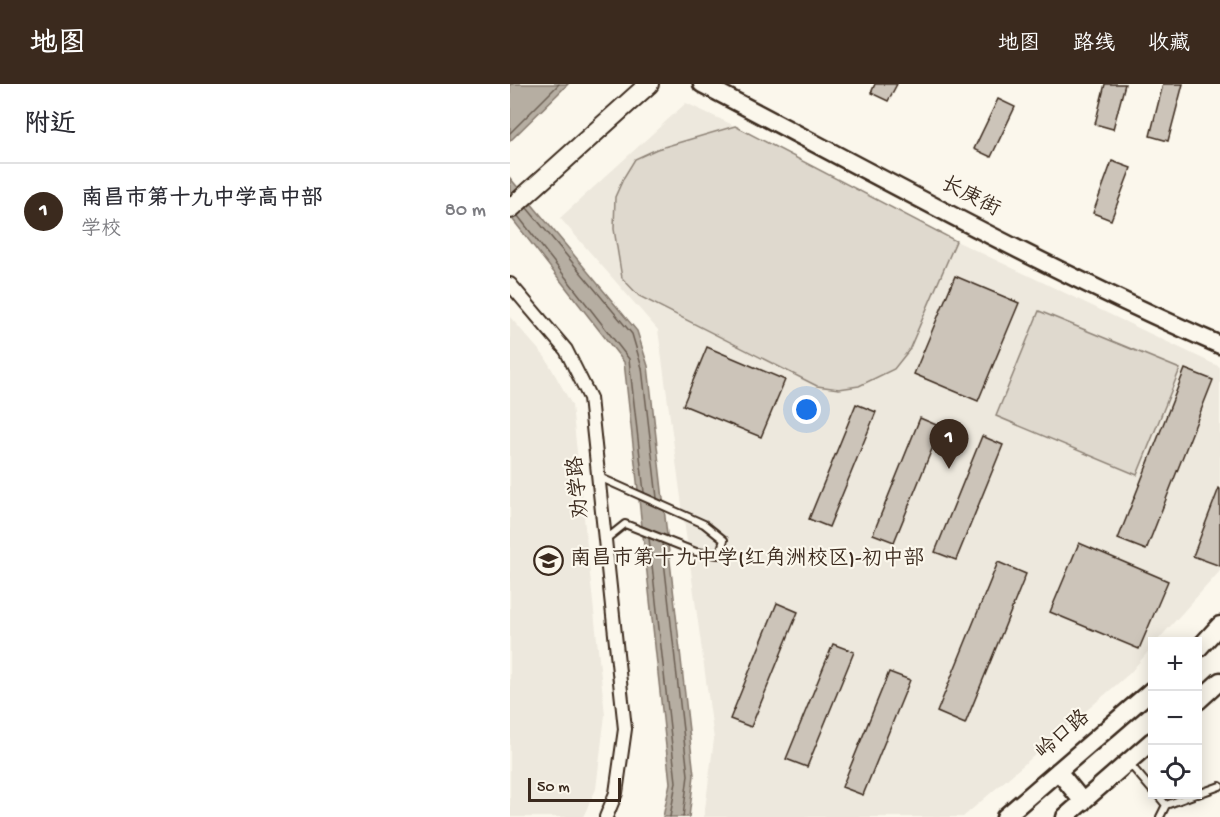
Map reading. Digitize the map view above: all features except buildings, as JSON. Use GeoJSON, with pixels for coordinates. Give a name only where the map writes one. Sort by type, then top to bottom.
{"type":"FeatureCollection","features":[{"type":"Feature","properties":{"kind":"main road"},"geometry":{"type":"LineString","coordinates":[[510,209],[649,84]]}},
{"type":"Feature","properties":{"kind":"street","name":"长庚街"},"geometry":{"type":"LineString","coordinates":[[702,84],[1016,247],[1157,318],[1220,345]]}},
{"type":"Feature","properties":{"kind":"street","name":"劝学路"},"geometry":{"type":"LineString","coordinates":[[510,284],[566,350],[590,398],[603,479],[605,540],[625,729],[616,793],[606,817]]}},
{"type":"Feature","properties":{"kind":"street"},"geometry":{"type":"LineString","coordinates":[[1202,644],[1220,625]]}},
{"type":"Feature","properties":{"kind":"street"},"geometry":{"type":"LineString","coordinates":[[1202,697],[1220,681]]}},
{"type":"Feature","properties":{"kind":"street","name":"岭口路"},"geometry":{"type":"LineString","coordinates":[[1005,817],[1151,691]]}},
{"type":"Feature","properties":{"kind":"street"},"geometry":{"type":"LineString","coordinates":[[1065,817],[1148,744]]}},
{"type":"Feature","properties":{"kind":"street"},"geometry":{"type":"LineString","coordinates":[[1058,771],[1083,802]]}},
{"type":"Feature","properties":{"kind":"lane"},"geometry":{"type":"LineString","coordinates":[[603,479],[704,524],[724,540],[719,555],[696,552],[625,524],[605,540]]}},
{"type":"Feature","properties":{"kind":"lane"},"geometry":{"type":"LineString","coordinates":[[1128,762],[1148,785]]}},
{"type":"Feature","properties":{"kind":"lane"},"geometry":{"type":"LineString","coordinates":[[1202,792],[1220,786]]}},
{"type":"Feature","properties":{"kind":"lane"},"geometry":{"type":"LineString","coordinates":[[1161,799],[1166,805]]}},
{"type":"Feature","properties":{"kind":"lane"},"geometry":{"type":"LineString","coordinates":[[1160,817],[1166,805],[1183,799]]}},
{"type":"Feature","properties":{"kind":"shaded area"},"geometry":{"type":"Polygon","coordinates":[[[686,103],[735,126],[956,241],[1220,367],[1220,571],[1161,637],[1148,637],[1148,652],[1130,673],[963,817],[704,817],[714,739],[658,330],[560,218],[686,103]]]}},
{"type":"Feature","properties":{"kind":"shaded area"},"geometry":{"type":"Polygon","coordinates":[[[735,126],[956,241],[909,350],[894,369],[859,386],[839,389],[817,386],[639,296],[622,278],[614,229],[615,197],[635,159],[657,149],[735,126]]]}},
{"type":"Feature","properties":{"kind":"shaded area"},"geometry":{"type":"Polygon","coordinates":[[[1039,311],[1180,369],[1137,475],[996,416],[1039,311]]]}},
{"type":"Feature","properties":{"kind":"shaded area","name":"南昌市第十九中学(红角洲校区)-初中部"},"geometry":{"type":"Polygon","coordinates":[[[510,317],[545,357],[572,405],[605,715],[596,789],[583,817],[510,817],[510,317]]]}},
{"type":"Feature","properties":{"kind":"water"},"geometry":{"type":"Polygon","coordinates":[[[510,84],[568,84],[510,141],[510,84]]]}},
{"type":"Feature","properties":{"kind":"water"},"geometry":{"type":"Polygon","coordinates":[[[510,178],[637,331],[648,366],[694,775],[689,817],[663,817],[670,783],[624,362],[510,216],[510,178]]]}},
{"type":"Feature","properties":{"kind":"place","name":"南昌市第十九中学高中部"},"geometry":{"type":"Point","coordinates":[949,469]}},
{"type":"Feature","properties":{"kind":"place","name":"南昌市第十九中学(红角洲校区)-初中部"},"geometry":{"type":"Point","coordinates":[549,560]}}]}
